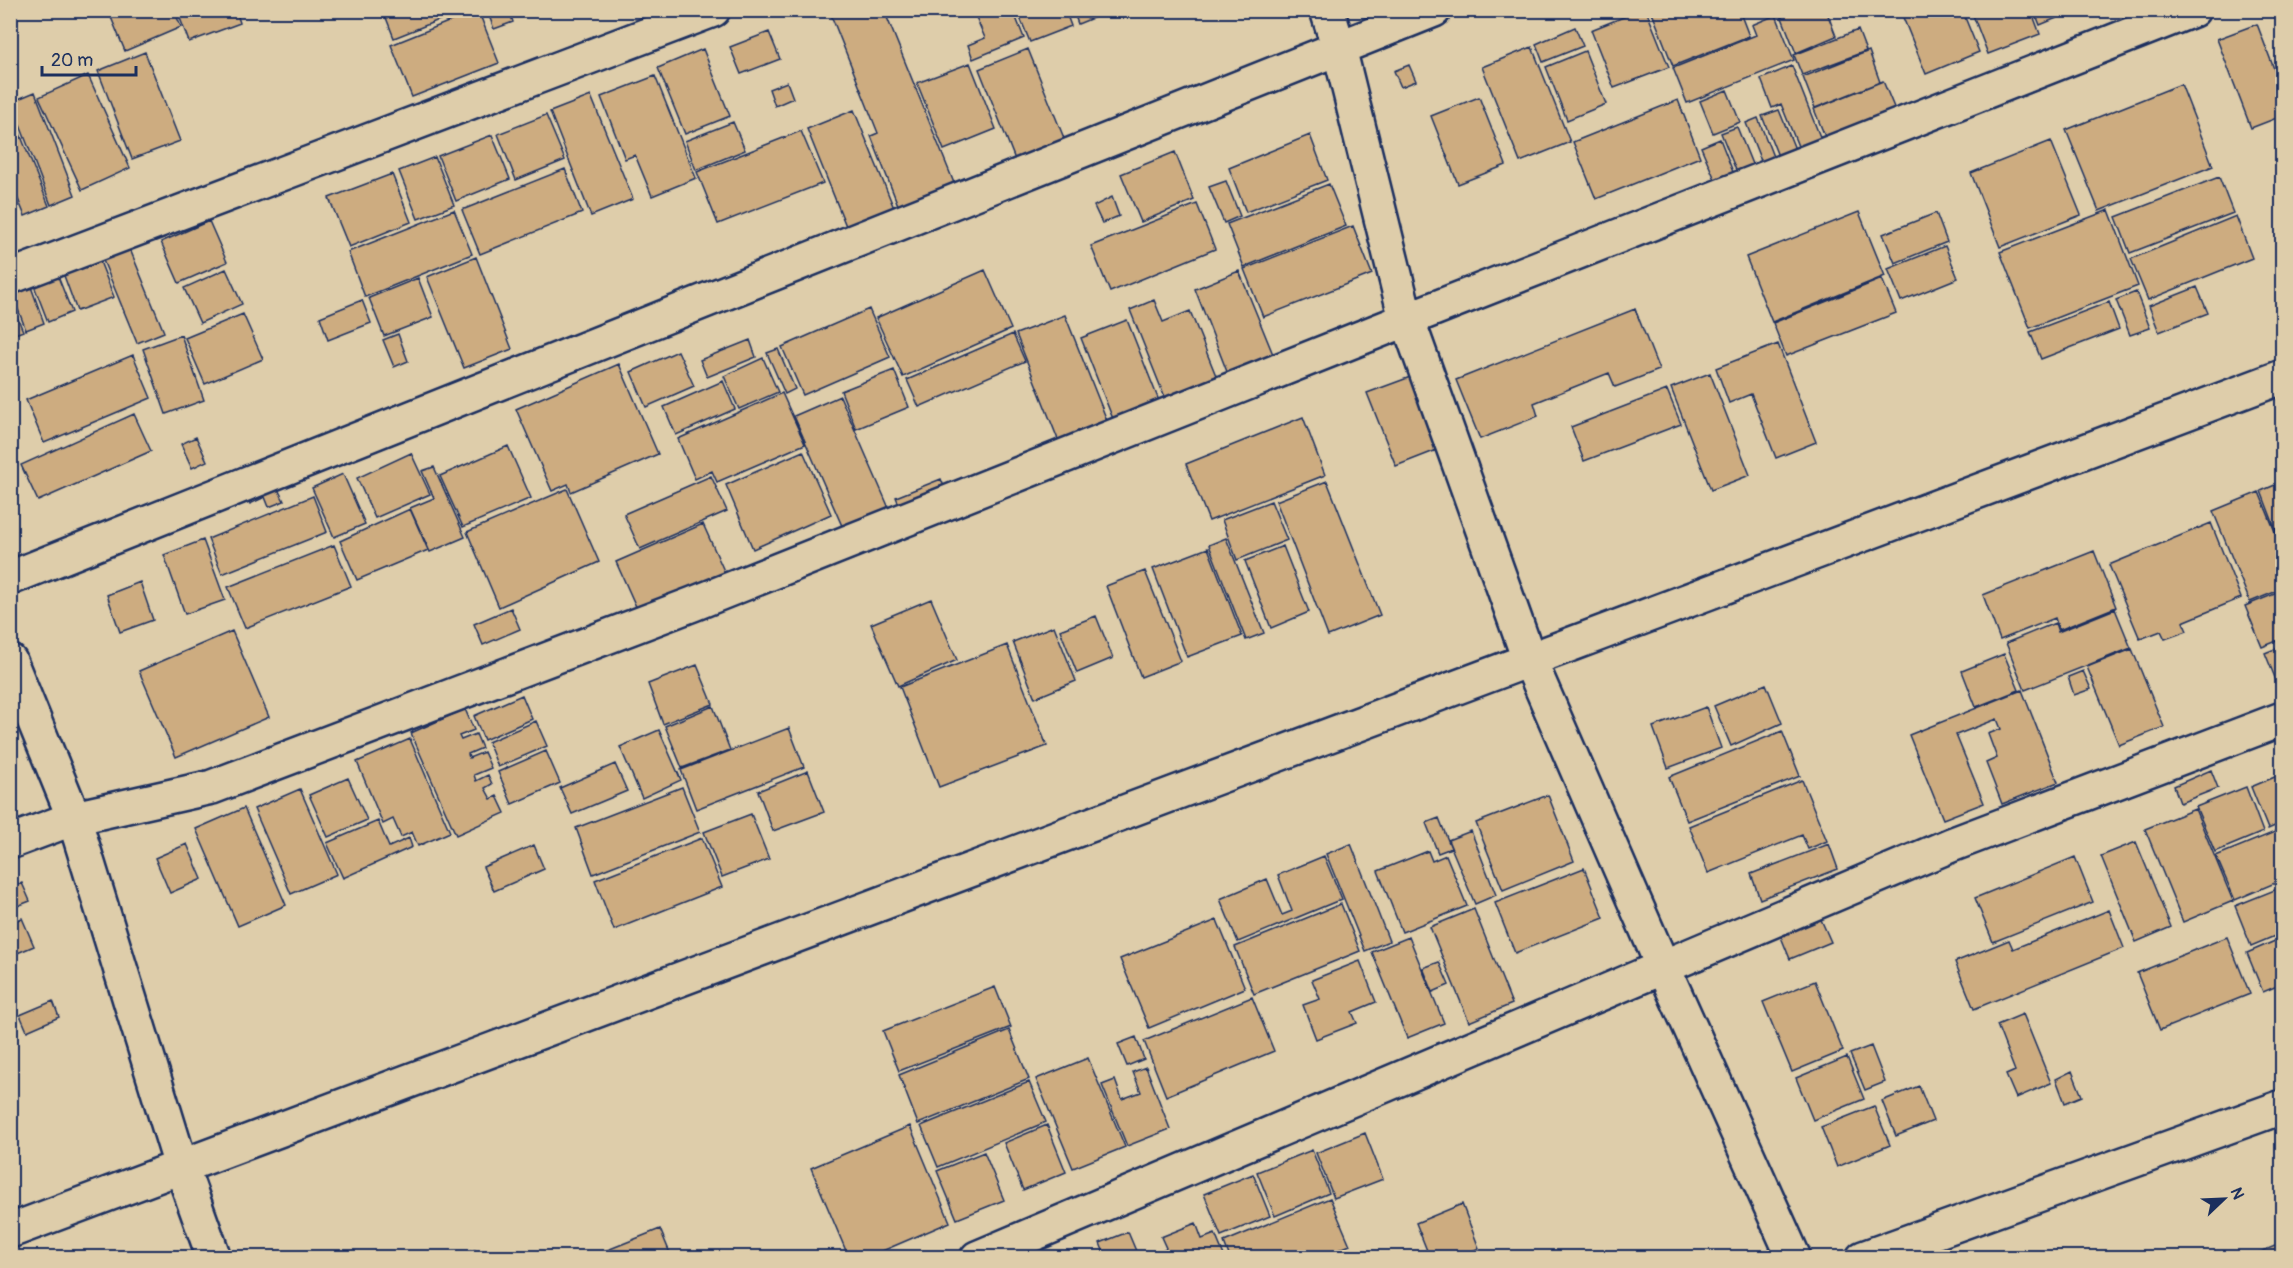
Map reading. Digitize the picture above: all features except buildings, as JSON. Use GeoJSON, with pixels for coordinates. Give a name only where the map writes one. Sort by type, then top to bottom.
{"type":"FeatureCollection","features":[{"type":"Feature","properties":{"kind":"street"},"geometry":{"type":"LineString","coordinates":[[10,277],[713,10]]}},
{"type":"Feature","properties":{"kind":"street"},"geometry":{"type":"LineString","coordinates":[[1327,10],[1339,48],[1408,319],[1529,659],[1663,967],[1794,1257]]}},
{"type":"Feature","properties":{"kind":"street"},"geometry":{"type":"LineString","coordinates":[[10,578],[1434,10]]}},
{"type":"Feature","properties":{"kind":"street"},"geometry":{"type":"LineString","coordinates":[[10,842],[74,818],[212,788],[693,604],[2193,10]]}},
{"type":"Feature","properties":{"kind":"street"},"geometry":{"type":"LineString","coordinates":[[10,1231],[2283,377]]}},
{"type":"Feature","properties":{"kind":"street"},"geometry":{"type":"LineString","coordinates":[[10,661],[74,818],[181,1166],[214,1257]]}},
{"type":"Feature","properties":{"kind":"street"},"geometry":{"type":"LineString","coordinates":[[977,1257],[1952,845],[2283,719]]}},
{"type":"Feature","properties":{"kind":"street"},"geometry":{"type":"LineString","coordinates":[[1863,1257],[2283,1107]]}}]}
